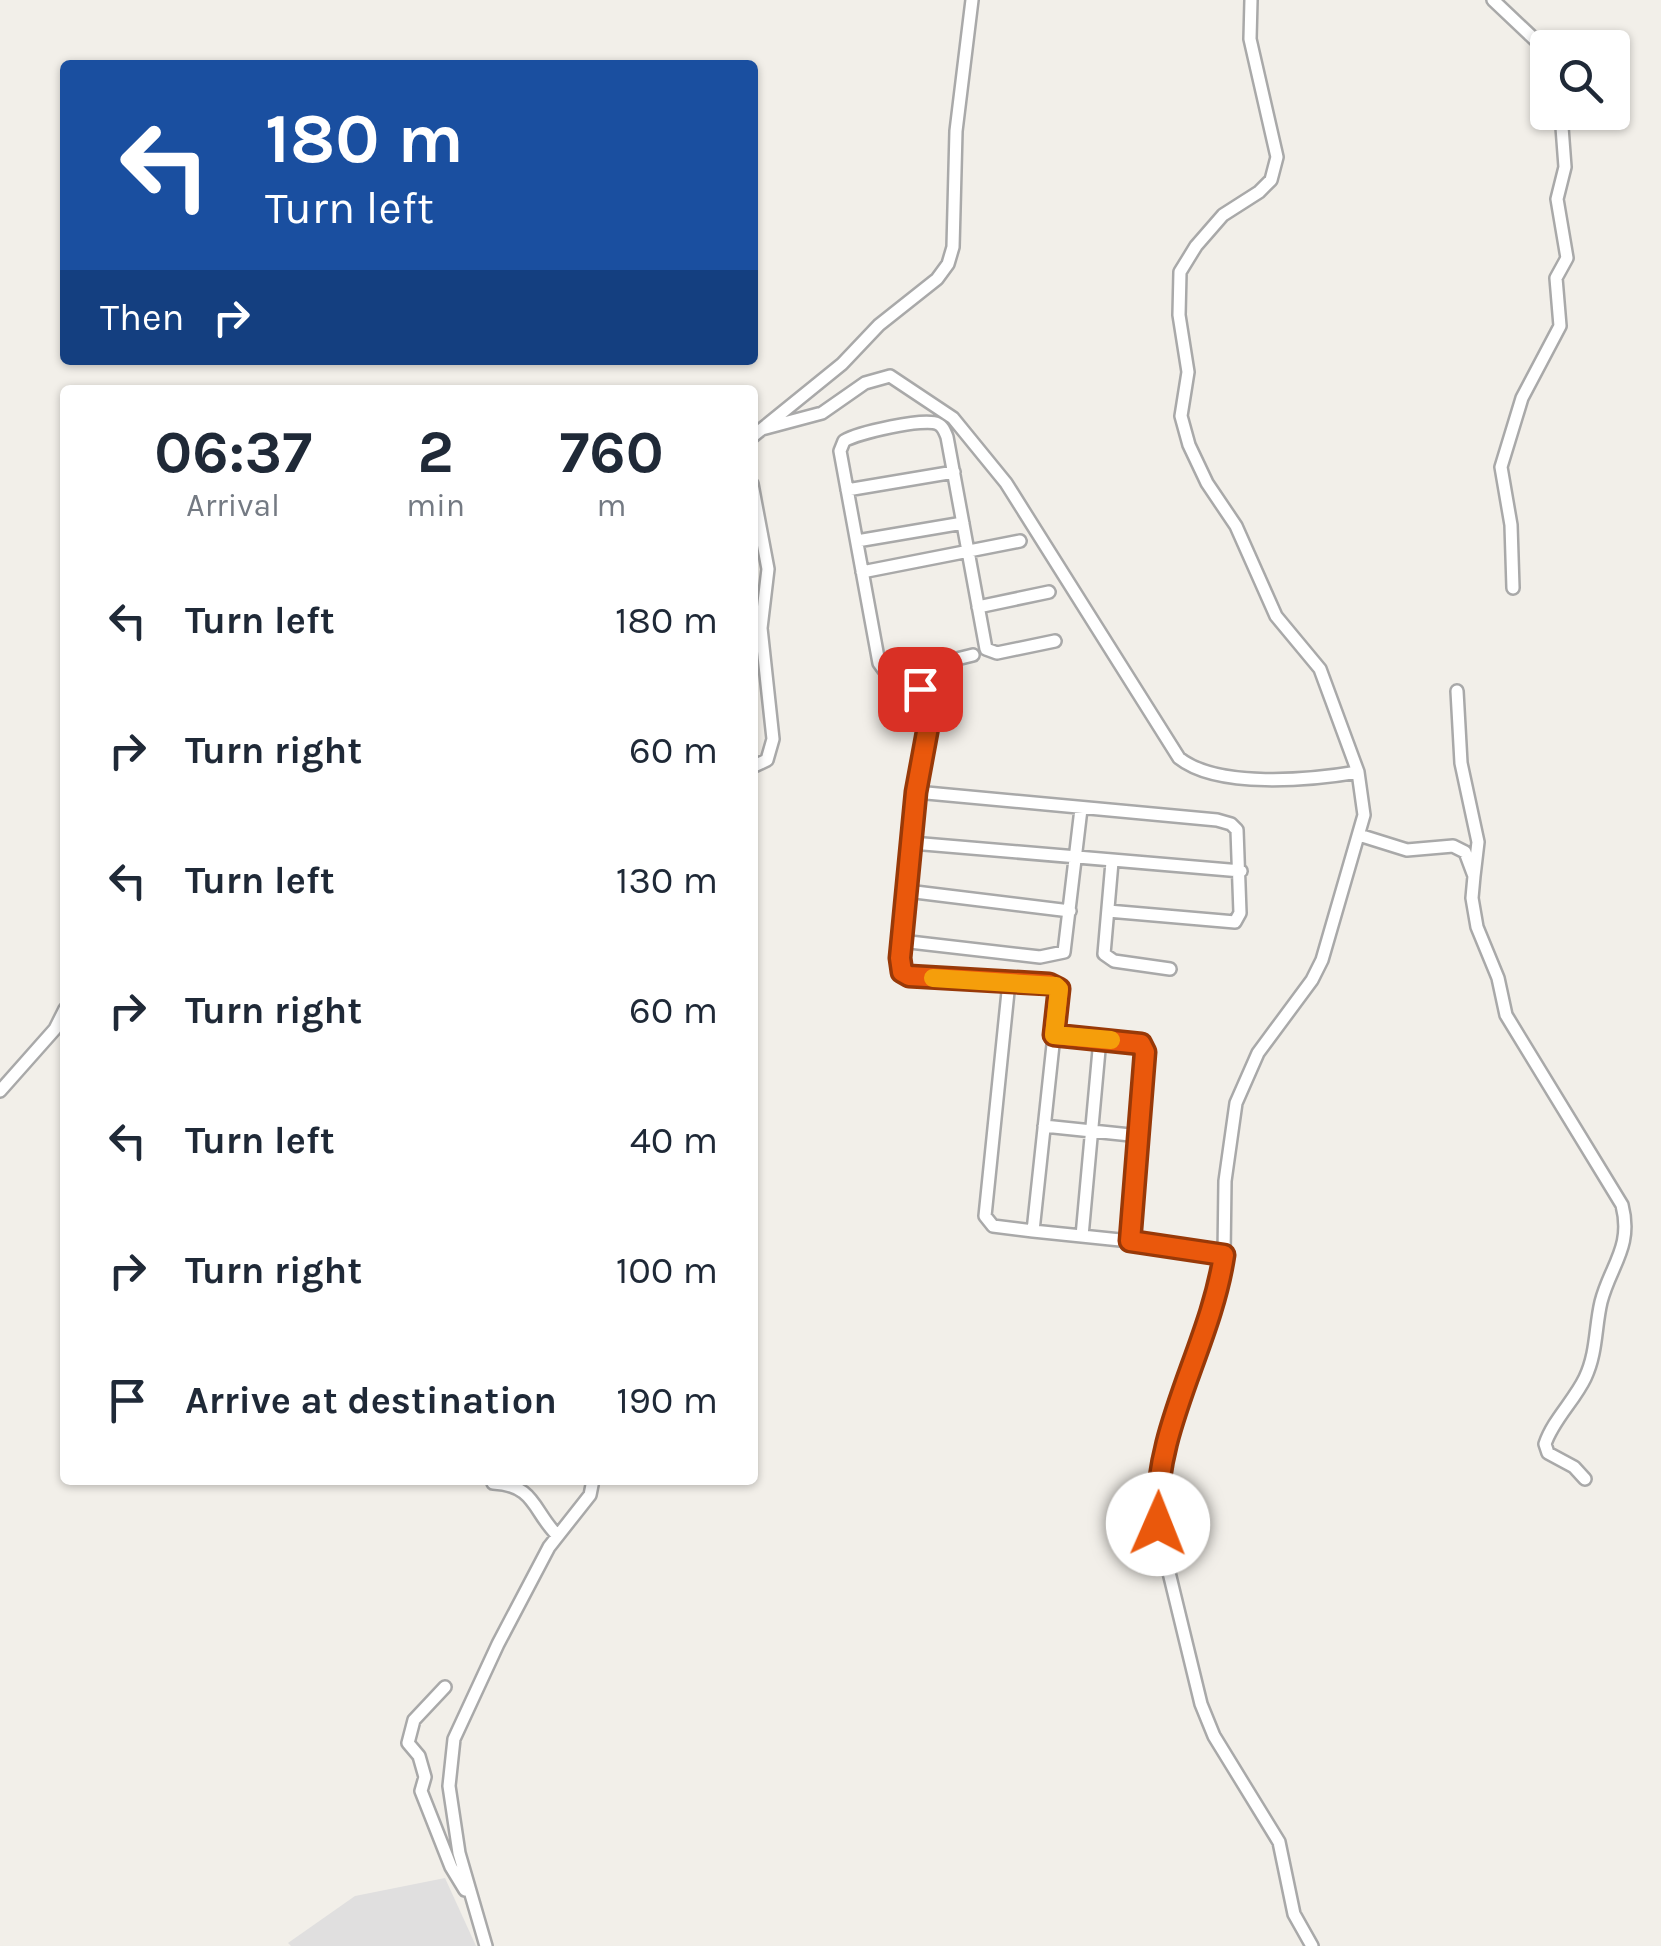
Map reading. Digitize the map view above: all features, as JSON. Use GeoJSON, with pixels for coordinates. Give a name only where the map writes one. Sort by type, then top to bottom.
{"type":"FeatureCollection","features":[{"type":"Feature","properties":{"kind":"street"},"geometry":{"type":"LineString","coordinates":[[758,432],[842,364],[879,325],[937,279],[948,264],[953,247],[956,131],[972,0]]}},
{"type":"Feature","properties":{"kind":"street"},"geometry":{"type":"LineString","coordinates":[[1251,0],[1250,39],[1277,157],[1276,168],[1259,192],[1209,229],[1180,272],[1179,315],[1188,372],[1182,416],[1189,444],[1207,483],[1236,526],[1276,616],[1320,669],[1358,772],[1365,803],[1322,960],[1312,980],[1258,1053],[1236,1103],[1225,1182],[1224,1255],[1210,1323],[1167,1441],[1156,1497],[1158,1524],[1202,1704],[1214,1736],[1278,1842],[1294,1914],[1312,1946]]}},
{"type":"Feature","properties":{"kind":"street"},"geometry":{"type":"LineString","coordinates":[[1493,0],[1530,35]]}},
{"type":"Feature","properties":{"kind":"street"},"geometry":{"type":"LineString","coordinates":[[1513,588],[1511,526],[1501,467],[1522,398],[1560,326],[1556,278],[1567,258],[1557,200],[1565,167],[1562,130]]}},
{"type":"Feature","properties":{"kind":"street"},"geometry":{"type":"LineString","coordinates":[[758,433],[822,413],[865,382],[890,376],[953,418],[1006,483],[1179,758],[1202,771],[1269,780],[1358,772]]}},
{"type":"Feature","properties":{"kind":"street"},"geometry":{"type":"LineString","coordinates":[[973,655],[904,672],[880,667],[841,445],[849,438],[864,432],[936,423],[947,437],[989,652],[1055,641]]}},
{"type":"Feature","properties":{"kind":"street"},"geometry":{"type":"LineString","coordinates":[[848,490],[954,472]]}},
{"type":"Feature","properties":{"kind":"street"},"geometry":{"type":"LineString","coordinates":[[758,516],[768,569],[760,628],[773,739],[767,760],[758,764]]}},
{"type":"Feature","properties":{"kind":"street"},"geometry":{"type":"LineString","coordinates":[[857,542],[963,523]]}},
{"type":"Feature","properties":{"kind":"street"},"geometry":{"type":"LineString","coordinates":[[862,572],[1020,541]]}},
{"type":"Feature","properties":{"kind":"street"},"geometry":{"type":"LineString","coordinates":[[978,607],[1049,592]]}},
{"type":"Feature","properties":{"kind":"street"},"geometry":{"type":"LineString","coordinates":[[904,672],[920,689],[928,718],[916,792],[901,941],[904,975],[1049,984],[1059,989],[1032,1232]]}},
{"type":"Feature","properties":{"kind":"street"},"geometry":{"type":"LineString","coordinates":[[1457,691],[1460,763],[1478,842],[1472,898],[1476,926],[1498,978],[1506,1015],[1584,1146],[1619,1196],[1625,1216],[1623,1249],[1601,1302],[1600,1326],[1587,1375],[1545,1444],[1548,1453],[1574,1467],[1585,1479]]}},
{"type":"Feature","properties":{"kind":"street"},"geometry":{"type":"LineString","coordinates":[[916,792],[1231,824],[1238,834],[1240,913],[1235,922],[1108,911]]}},
{"type":"Feature","properties":{"kind":"street"},"geometry":{"type":"LineString","coordinates":[[901,941],[1050,958],[1064,952],[1081,808]]}},
{"type":"Feature","properties":{"kind":"street"},"geometry":{"type":"LineString","coordinates":[[1359,835],[1407,850],[1459,848],[1465,852],[1474,876]]}},
{"type":"Feature","properties":{"kind":"street"},"geometry":{"type":"LineString","coordinates":[[912,843],[1240,871]]}},
{"type":"Feature","properties":{"kind":"street"},"geometry":{"type":"LineString","coordinates":[[1112,862],[1103,946],[1106,959],[1170,969]]}},
{"type":"Feature","properties":{"kind":"street"},"geometry":{"type":"LineString","coordinates":[[907,891],[1070,911]]}},
{"type":"Feature","properties":{"kind":"street"},"geometry":{"type":"LineString","coordinates":[[1009,982],[986,1216],[993,1226],[1224,1255]]}},
{"type":"Feature","properties":{"kind":"street"},"geometry":{"type":"LineString","coordinates":[[0,1090],[60,1020]]}},
{"type":"Feature","properties":{"kind":"street"},"geometry":{"type":"LineString","coordinates":[[1054,1035],[1141,1044],[1144,1048],[1130,1241]]}},
{"type":"Feature","properties":{"kind":"street"},"geometry":{"type":"LineString","coordinates":[[1082,1236],[1100,1039]]}},
{"type":"Feature","properties":{"kind":"street"},"geometry":{"type":"LineString","coordinates":[[1044,1126],[1140,1136]]}},
{"type":"Feature","properties":{"kind":"street"},"geometry":{"type":"LineString","coordinates":[[506,1485],[530,1495],[546,1524],[558,1535]]}},
{"type":"Feature","properties":{"kind":"street"},"geometry":{"type":"LineString","coordinates":[[486,1946],[459,1852],[449,1786],[454,1739],[498,1644],[558,1535],[590,1495],[592,1485]]}},
{"type":"Feature","properties":{"kind":"street"},"geometry":{"type":"LineString","coordinates":[[445,1686],[412,1723],[408,1744],[419,1756],[425,1778],[421,1791],[451,1867],[469,1892]]}},
{"type":"Feature","properties":{"kind":"shaded area"},"geometry":{"type":"Polygon","coordinates":[[[445,1878],[476,1946],[288,1943],[355,1896],[445,1878]]]}},
{"type":"Feature","properties":{"kind":"slow traffic"},"geometry":{"type":"LineString","coordinates":[[933,978],[1056,986],[1059,989],[1054,1035],[1111,1040]]}},
{"type":"Feature","properties":{"kind":"route"},"geometry":{"type":"LineString","coordinates":[[920,689],[926,702],[928,736],[916,792],[900,958],[902,972],[909,976],[1056,986],[1059,989],[1054,1035],[1141,1044],[1145,1052],[1130,1241],[1224,1255],[1210,1323],[1165,1449],[1156,1497],[1158,1524]]}}]}
